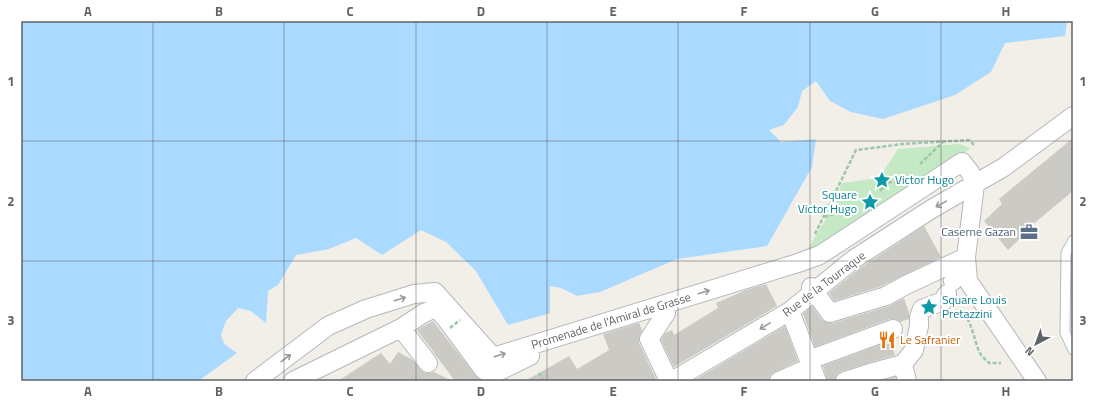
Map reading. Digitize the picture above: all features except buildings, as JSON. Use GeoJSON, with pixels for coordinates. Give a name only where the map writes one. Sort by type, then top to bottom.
{"type":"FeatureCollection","features":[{"type":"Feature","properties":{"kind":"street","name":"Rue de la Tourraque"},"geometry":{"type":"LineString","coordinates":[[672,381],[790,311],[812,289],[854,259],[930,210],[972,179],[1004,167],[1073,116]]}},
{"type":"Feature","properties":{"kind":"street","name":"Promenade de l'Amiral de Grasse"},"geometry":{"type":"LineString","coordinates":[[255,381],[274,375],[328,326],[366,309],[414,294],[435,292],[455,324],[493,357],[820,255],[962,162],[972,179]]}},
{"type":"Feature","properties":{"kind":"street"},"geometry":{"type":"LineString","coordinates":[[972,179],[966,257],[968,280],[1037,381]]}},
{"type":"Feature","properties":{"kind":"street"},"geometry":{"type":"LineString","coordinates":[[812,289],[830,313],[886,296],[966,257]]}},
{"type":"Feature","properties":{"kind":"street"},"geometry":{"type":"LineString","coordinates":[[846,381],[866,374],[905,373],[914,350],[920,326],[919,318],[922,309],[947,292],[966,257]]}},
{"type":"Feature","properties":{"kind":"street"},"geometry":{"type":"LineString","coordinates":[[293,381],[400,328],[424,313],[436,308],[446,319],[483,370],[490,375],[530,356]]}},
{"type":"Feature","properties":{"kind":"street"},"geometry":{"type":"LineString","coordinates":[[790,311],[813,369]]}},
{"type":"Feature","properties":{"kind":"street"},"geometry":{"type":"LineString","coordinates":[[666,312],[649,339],[668,381]]}},
{"type":"Feature","properties":{"kind":"street"},"geometry":{"type":"LineString","coordinates":[[400,328],[428,363]]}},
{"type":"Feature","properties":{"kind":"street"},"geometry":{"type":"LineString","coordinates":[[779,381],[813,369],[893,329]]}},
{"type":"Feature","properties":{"kind":"lane"},"geometry":{"type":"LineString","coordinates":[[1073,240],[1066,253],[1066,333],[1073,350]]}},
{"type":"Feature","properties":{"kind":"path"},"geometry":{"type":"LineString","coordinates":[[814,236],[856,150],[903,144],[969,140],[977,149]]}},
{"type":"Feature","properties":{"kind":"path"},"geometry":{"type":"LineString","coordinates":[[917,167],[944,141]]}},
{"type":"Feature","properties":{"kind":"path"},"geometry":{"type":"LineString","coordinates":[[877,195],[888,182],[902,183]]}},
{"type":"Feature","properties":{"kind":"path"},"geometry":{"type":"LineString","coordinates":[[823,217],[856,208]]}},
{"type":"Feature","properties":{"kind":"path"},"geometry":{"type":"LineString","coordinates":[[947,292],[954,306],[965,314],[975,335],[980,354],[989,363]]}},
{"type":"Feature","properties":{"kind":"green space"},"geometry":{"type":"Polygon","coordinates":[[[959,144],[970,148],[943,173],[803,257],[832,209],[842,183],[879,178],[898,149],[959,144]]]}},
{"type":"Feature","properties":{"kind":"water"},"geometry":{"type":"Polygon","coordinates":[[[21,21],[1067,21],[1065,36],[1005,43],[991,72],[955,95],[883,119],[851,112],[830,101],[816,81],[802,91],[798,107],[784,125],[769,130],[781,142],[816,139],[812,167],[767,246],[677,259],[600,292],[577,296],[561,288],[550,286],[550,313],[508,325],[476,271],[446,242],[421,230],[382,255],[356,238],[329,249],[296,255],[278,285],[268,291],[266,323],[251,311],[238,308],[226,321],[221,335],[224,344],[237,353],[201,379],[195,381],[21,381],[21,21]]]}},
{"type":"Feature","properties":{"kind":"place","name":"Victor Hugo"},"geometry":{"type":"Point","coordinates":[882,180]}},
{"type":"Feature","properties":{"kind":"place","name":"Square Victor Hugo"},"geometry":{"type":"Point","coordinates":[870,202]}},
{"type":"Feature","properties":{"kind":"place","name":"Caserne Gazan"},"geometry":{"type":"Point","coordinates":[1029,232]}},
{"type":"Feature","properties":{"kind":"place","name":"Square Louis Pretazzini"},"geometry":{"type":"Point","coordinates":[929,307]}},
{"type":"Feature","properties":{"kind":"place","name":"Le Safranier"},"geometry":{"type":"Point","coordinates":[887,340]}}]}
